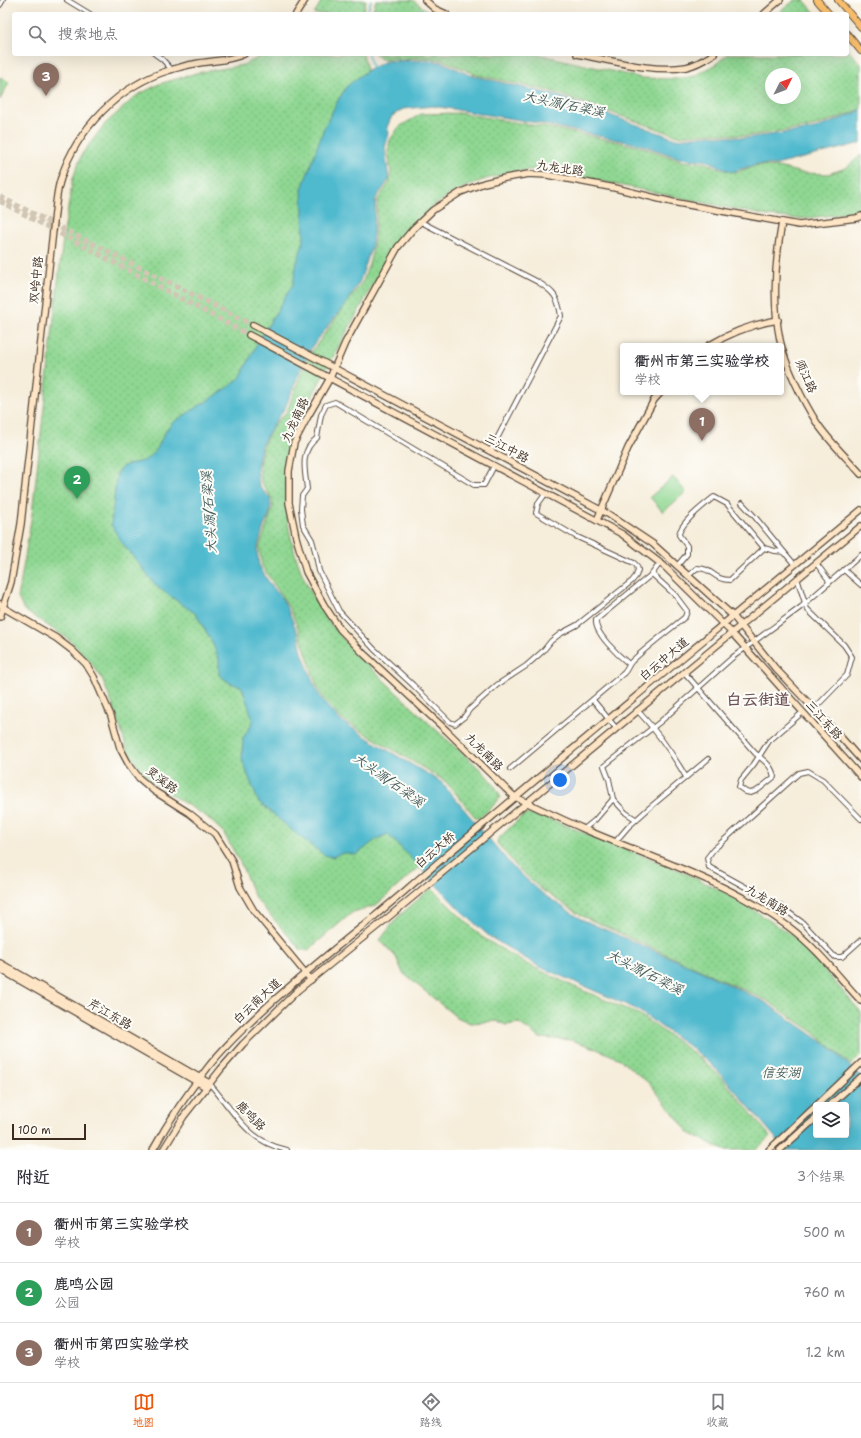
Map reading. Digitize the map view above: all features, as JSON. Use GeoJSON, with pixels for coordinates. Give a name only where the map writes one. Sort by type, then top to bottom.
{"type":"FeatureCollection","features":[{"type":"Feature","properties":{"kind":"main road"},"geometry":{"type":"LineString","coordinates":[[817,0],[827,12]]}},
{"type":"Feature","properties":{"kind":"main road"},"geometry":{"type":"LineString","coordinates":[[838,0],[848,12]]}},
{"type":"Feature","properties":{"kind":"main road"},"geometry":{"type":"LineString","coordinates":[[849,13],[861,27]]}},
{"type":"Feature","properties":{"kind":"main road"},"geometry":{"type":"LineString","coordinates":[[849,36],[861,51]]}},
{"type":"Feature","properties":{"kind":"street"},"geometry":{"type":"LineString","coordinates":[[0,5],[3,0]]}},
{"type":"Feature","properties":{"kind":"street"},"geometry":{"type":"LineString","coordinates":[[67,0],[87,12]]}},
{"type":"Feature","properties":{"kind":"street"},"geometry":{"type":"LineString","coordinates":[[297,12],[305,0]]}},
{"type":"Feature","properties":{"kind":"street"},"geometry":{"type":"LineString","coordinates":[[425,0],[442,12]]}},
{"type":"Feature","properties":{"kind":"street"},"geometry":{"type":"LineString","coordinates":[[766,12],[780,0]]}},
{"type":"Feature","properties":{"kind":"street"},"geometry":{"type":"LineString","coordinates":[[158,56],[172,70]]}},
{"type":"Feature","properties":{"kind":"street","name":"双岭中路"},"geometry":{"type":"LineString","coordinates":[[0,617],[14,568],[21,524],[55,209],[60,180],[70,156],[91,124],[104,110],[116,99],[142,82],[172,70],[194,64],[224,61],[238,56]]}},
{"type":"Feature","properties":{"kind":"street"},"geometry":{"type":"LineString","coordinates":[[588,56],[657,68],[687,67],[711,56]]}},
{"type":"Feature","properties":{"kind":"street","name":"九龙北路"},"geometry":{"type":"LineString","coordinates":[[330,378],[345,344],[398,247],[433,210],[461,192],[484,183],[529,174],[547,175],[615,188],[672,202],[800,225],[857,218],[861,216]]}},
{"type":"Feature","properties":{"kind":"street"},"geometry":{"type":"LineString","coordinates":[[421,222],[550,289],[559,305],[561,316],[490,452]]}},
{"type":"Feature","properties":{"kind":"street","name":"须江路"},"geometry":{"type":"LineString","coordinates":[[781,343],[775,297],[776,266],[782,222]]}},
{"type":"Feature","properties":{"kind":"street"},"geometry":{"type":"LineString","coordinates":[[714,343],[738,330],[759,323],[778,320]]}},
{"type":"Feature","properties":{"kind":"street","name":"三江中路"},"geometry":{"type":"LineString","coordinates":[[253,325],[601,511],[653,544],[733,616]]}},
{"type":"Feature","properties":{"kind":"street","name":"三江中路"},"geometry":{"type":"LineString","coordinates":[[249,335],[622,534],[660,563],[723,624]]}},
{"type":"Feature","properties":{"kind":"street","name":"须江路"},"geometry":{"type":"LineString","coordinates":[[784,354],[805,402],[818,424],[861,474]]}},
{"type":"Feature","properties":{"kind":"street","name":"九龙南路"},"geometry":{"type":"LineString","coordinates":[[330,378],[306,418],[294,444],[289,471],[289,504],[296,537],[306,572],[324,605],[340,629],[363,653],[406,692],[515,797],[584,829],[676,865],[730,890],[789,927],[819,953],[861,1001]]}},
{"type":"Feature","properties":{"kind":"street"},"geometry":{"type":"LineString","coordinates":[[597,520],[628,448],[654,400],[658,395]]}},
{"type":"Feature","properties":{"kind":"street"},"geometry":{"type":"LineString","coordinates":[[494,466],[484,485],[474,485],[335,402],[326,405],[321,415],[317,438],[311,442],[303,461],[303,470],[307,489],[302,496],[300,509],[304,525],[312,540],[319,571],[339,611],[374,649],[450,722],[455,724],[459,722],[470,709],[497,685],[526,666],[560,634],[577,625],[632,581],[636,576],[638,570],[634,563],[575,536],[536,513],[538,504],[546,493]]}},
{"type":"Feature","properties":{"kind":"street"},"geometry":{"type":"LineString","coordinates":[[677,566],[687,554],[687,546],[679,535],[679,531],[703,506],[714,497],[727,504],[764,548],[784,552]]}},
{"type":"Feature","properties":{"kind":"street"},"geometry":{"type":"LineString","coordinates":[[742,503],[795,565]]}},
{"type":"Feature","properties":{"kind":"street","name":"白云中大道"},"geometry":{"type":"LineString","coordinates":[[481,825],[861,510]]}},
{"type":"Feature","properties":{"kind":"street","name":"白云中大道"},"geometry":{"type":"LineString","coordinates":[[488,834],[861,526]]}},
{"type":"Feature","properties":{"kind":"street"},"geometry":{"type":"LineString","coordinates":[[688,576],[697,568],[705,568],[722,580],[730,580],[764,548]]}},
{"type":"Feature","properties":{"kind":"street"},"geometry":{"type":"LineString","coordinates":[[637,820],[626,813],[613,798],[609,779],[604,766],[653,727],[745,648],[805,604],[861,555]]}},
{"type":"Feature","properties":{"kind":"street"},"geometry":{"type":"LineString","coordinates":[[629,664],[618,654],[597,629],[596,620],[652,574],[660,563]]}},
{"type":"Feature","properties":{"kind":"street"},"geometry":{"type":"LineString","coordinates":[[816,563],[828,579],[829,583]]}},
{"type":"Feature","properties":{"kind":"street"},"geometry":{"type":"LineString","coordinates":[[844,570],[861,585]]}},
{"type":"Feature","properties":{"kind":"street"},"geometry":{"type":"LineString","coordinates":[[510,769],[593,700],[625,672],[629,664],[685,617],[687,611],[675,595],[652,574]]}},
{"type":"Feature","properties":{"kind":"street"},"geometry":{"type":"LineString","coordinates":[[798,578],[807,609],[844,645],[852,656],[847,675],[814,709]]}},
{"type":"Feature","properties":{"kind":"street","name":"灵溪路"},"geometry":{"type":"LineString","coordinates":[[2,606],[56,638],[73,651],[86,664],[94,676],[112,716],[120,748],[135,773],[154,791],[189,813],[214,834],[232,861],[240,887],[254,911],[311,980]]}},
{"type":"Feature","properties":{"kind":"street","name":"三江东路"},"geometry":{"type":"LineString","coordinates":[[733,616],[775,668],[861,760]]}},
{"type":"Feature","properties":{"kind":"street","name":"三江东路"},"geometry":{"type":"LineString","coordinates":[[723,624],[732,632],[861,777]]}},
{"type":"Feature","properties":{"kind":"street"},"geometry":{"type":"LineString","coordinates":[[684,672],[759,756],[773,769],[774,777],[758,790],[751,793],[746,792],[739,787],[741,780],[754,764],[759,756],[769,740],[803,712]]}},
{"type":"Feature","properties":{"kind":"street"},"geometry":{"type":"LineString","coordinates":[[406,692],[413,685]]}},
{"type":"Feature","properties":{"kind":"street"},"geometry":{"type":"LineString","coordinates":[[593,700],[616,728]]}},
{"type":"Feature","properties":{"kind":"street"},"geometry":{"type":"LineString","coordinates":[[637,710],[653,727],[669,749],[686,778]]}},
{"type":"Feature","properties":{"kind":"street"},"geometry":{"type":"LineString","coordinates":[[616,842],[628,827],[708,759]]}},
{"type":"Feature","properties":{"kind":"street"},"geometry":{"type":"LineString","coordinates":[[861,819],[823,780],[808,771],[799,773],[713,850],[707,858],[709,866],[780,906],[803,923],[835,956],[842,957],[861,940]]}},
{"type":"Feature","properties":{"kind":"street"},"geometry":{"type":"LineString","coordinates":[[584,829],[613,798]]}},
{"type":"Feature","properties":{"kind":"street","name":"白云大桥"},"geometry":{"type":"LineString","coordinates":[[403,892],[481,825]]}},
{"type":"Feature","properties":{"kind":"street","name":"白云大桥"},"geometry":{"type":"LineString","coordinates":[[409,899],[488,834]]}},
{"type":"Feature","properties":{"kind":"street","name":"白云南大道"},"geometry":{"type":"LineString","coordinates":[[153,1150],[164,1129],[198,1080],[210,1064],[240,1032],[290,985],[403,892]]}},
{"type":"Feature","properties":{"kind":"street","name":"白云南大道"},"geometry":{"type":"LineString","coordinates":[[163,1150],[184,1116],[243,1044],[298,990],[409,899]]}},
{"type":"Feature","properties":{"kind":"street"},"geometry":{"type":"LineString","coordinates":[[769,914],[780,906]]}},
{"type":"Feature","properties":{"kind":"street","name":"芹江东路"},"geometry":{"type":"LineString","coordinates":[[0,963],[198,1080]]}},
{"type":"Feature","properties":{"kind":"street","name":"芹江东路"},"geometry":{"type":"LineString","coordinates":[[0,969],[208,1085]]}},
{"type":"Feature","properties":{"kind":"street"},"geometry":{"type":"LineString","coordinates":[[819,1102],[861,1063]]}},
{"type":"Feature","properties":{"kind":"street"},"geometry":{"type":"LineString","coordinates":[[833,1102],[861,1077]]}},
{"type":"Feature","properties":{"kind":"street","name":"鹿鸣路"},"geometry":{"type":"LineString","coordinates":[[208,1085],[216,1091],[236,1118],[249,1132],[259,1140],[287,1150]]}},
{"type":"Feature","properties":{"kind":"street"},"geometry":{"type":"LineString","coordinates":[[771,1148],[813,1108]]}},
{"type":"Feature","properties":{"kind":"street"},"geometry":{"type":"LineString","coordinates":[[780,1150],[813,1121]]}},
{"type":"Feature","properties":{"kind":"green space"},"geometry":{"type":"Polygon","coordinates":[[[322,0],[366,0],[363,12],[315,12],[322,0]]]}},
{"type":"Feature","properties":{"kind":"green space"},"geometry":{"type":"Polygon","coordinates":[[[376,0],[413,0],[428,12],[373,12],[376,0]]]}},
{"type":"Feature","properties":{"kind":"green space"},"geometry":{"type":"Polygon","coordinates":[[[795,0],[804,0],[814,12],[780,12],[795,0]]]}},
{"type":"Feature","properties":{"kind":"green space"},"geometry":{"type":"Polygon","coordinates":[[[849,51],[861,64],[861,108],[855,112],[812,127],[746,136],[712,133],[678,136],[550,91],[477,75],[442,60],[428,58],[381,59],[377,56],[546,56],[642,78],[677,79],[695,76],[716,64],[726,56],[849,56],[849,51]]]}},
{"type":"Feature","properties":{"kind":"green space"},"geometry":{"type":"Polygon","coordinates":[[[262,56],[364,56],[368,74],[306,246],[198,612],[242,685],[380,833],[389,832],[422,865],[375,906],[353,912],[308,950],[301,950],[255,898],[241,864],[223,832],[207,817],[163,790],[144,774],[128,752],[102,678],[88,659],[68,639],[24,610],[18,598],[32,514],[63,238],[73,178],[82,154],[104,125],[136,96],[159,84],[196,73],[243,65],[262,56]]]}},
{"type":"Feature","properties":{"kind":"green space"},"geometry":{"type":"Polygon","coordinates":[[[0,77],[9,82],[0,100],[0,77]]]}},
{"type":"Feature","properties":{"kind":"green space"},"geometry":{"type":"Polygon","coordinates":[[[459,113],[556,129],[642,147],[682,161],[707,163],[724,170],[737,172],[758,165],[778,167],[802,173],[828,174],[846,168],[861,155],[861,208],[834,215],[799,219],[768,216],[542,169],[499,175],[459,190],[434,206],[422,216],[402,238],[377,276],[294,430],[287,460],[286,477],[289,529],[298,562],[310,592],[334,628],[374,671],[492,782],[500,797],[495,804],[480,818],[476,818],[446,782],[339,717],[325,701],[317,687],[298,628],[290,609],[262,566],[259,548],[273,507],[272,499],[261,482],[259,464],[264,443],[274,425],[287,411],[310,354],[363,281],[374,243],[378,199],[389,183],[391,172],[388,151],[390,140],[399,127],[421,114],[459,113]]]}},
{"type":"Feature","properties":{"kind":"green space"},"geometry":{"type":"Polygon","coordinates":[[[673,477],[686,492],[663,512],[650,497],[673,477]]]}},
{"type":"Feature","properties":{"kind":"green space"},"geometry":{"type":"Polygon","coordinates":[[[527,814],[544,817],[674,868],[731,895],[796,938],[861,1012],[861,1055],[851,1065],[813,1032],[766,1000],[580,915],[542,890],[516,866],[497,843],[498,839],[521,817],[527,814]]]}},
{"type":"Feature","properties":{"kind":"green space"},"geometry":{"type":"Polygon","coordinates":[[[431,888],[482,937],[523,962],[573,986],[640,1015],[695,1054],[721,1077],[770,1136],[756,1150],[724,1150],[689,1133],[651,1085],[620,1059],[571,1040],[540,1038],[519,1023],[506,1025],[496,1021],[470,1023],[455,1016],[403,973],[396,957],[380,940],[398,917],[431,888]]]}},
{"type":"Feature","properties":{"kind":"water"},"geometry":{"type":"Polygon","coordinates":[[[428,60],[442,62],[470,75],[555,95],[676,139],[710,135],[746,138],[814,129],[855,113],[861,109],[861,143],[776,165],[758,164],[731,172],[709,161],[679,158],[642,145],[532,122],[433,106],[403,109],[392,116],[387,127],[389,133],[385,148],[389,180],[376,198],[372,245],[360,281],[345,305],[313,345],[302,366],[285,408],[262,444],[257,467],[259,486],[270,498],[271,506],[257,550],[259,565],[268,581],[283,600],[289,612],[299,637],[302,652],[315,687],[324,703],[340,720],[441,782],[512,866],[543,894],[581,919],[699,970],[765,1002],[827,1045],[861,1076],[861,1150],[786,1150],[718,1071],[693,1049],[636,1009],[538,966],[490,937],[460,910],[388,834],[377,839],[356,855],[344,853],[333,857],[324,855],[295,833],[258,801],[242,760],[243,738],[253,720],[242,687],[230,683],[219,675],[219,659],[211,640],[196,614],[157,587],[120,540],[111,524],[117,473],[123,466],[146,460],[157,449],[164,434],[172,423],[229,387],[240,378],[257,344],[293,284],[297,262],[304,240],[302,189],[324,128],[347,86],[369,69],[386,61],[428,60]]]}},
{"type":"Feature","properties":{"kind":"waterway"},"geometry":{"type":"LineString","coordinates":[[368,12],[371,0]]}},
{"type":"Feature","properties":{"kind":"waterway"},"geometry":{"type":"LineString","coordinates":[[369,56],[372,67]]}},
{"type":"Feature","properties":{"kind":"tunnel"},"geometry":{"type":"LineString","coordinates":[[0,197],[253,325]]}},
{"type":"Feature","properties":{"kind":"tunnel"},"geometry":{"type":"LineString","coordinates":[[0,201],[249,335]]}},
{"type":"Feature","properties":{"kind":"place","name":"衢州市第四实验学校"},"geometry":{"type":"Point","coordinates":[46,96]}},
{"type":"Feature","properties":{"kind":"place","name":"衢州市第三实验学校"},"geometry":{"type":"Point","coordinates":[702,441]}},
{"type":"Feature","properties":{"kind":"place","name":"鹿鸣公园"},"geometry":{"type":"Point","coordinates":[77,499]}},
{"type":"Feature","properties":{"kind":"district","name":"白云街道"},"geometry":{"type":"Point","coordinates":[758,699]}},
{"type":"Feature","properties":{"kind":"water label","name":"大头源/石梁溪"},"geometry":{"type":"Point","coordinates":[564,104]}},
{"type":"Feature","properties":{"kind":"water label","name":"大头源/石梁溪"},"geometry":{"type":"Point","coordinates":[209,512]}},
{"type":"Feature","properties":{"kind":"water label","name":"大头源/石梁溪"},"geometry":{"type":"Point","coordinates":[389,780]}},
{"type":"Feature","properties":{"kind":"water label","name":"大头源/石梁溪"},"geometry":{"type":"Point","coordinates":[645,972]}},
{"type":"Feature","properties":{"kind":"water label","name":"信安湖"},"geometry":{"type":"Point","coordinates":[781,1072]}}]}
